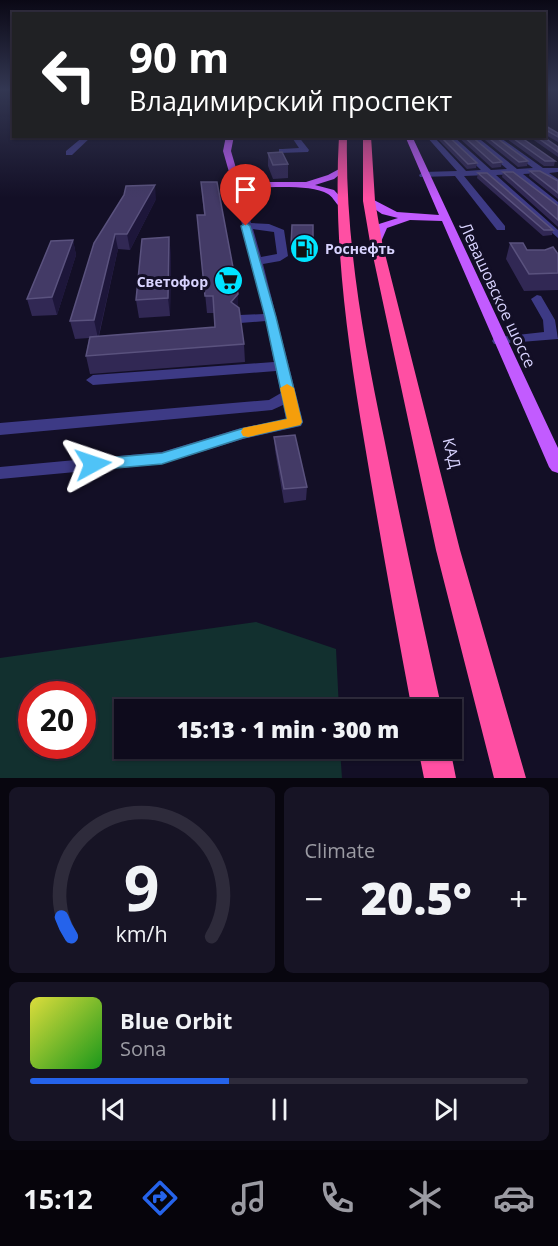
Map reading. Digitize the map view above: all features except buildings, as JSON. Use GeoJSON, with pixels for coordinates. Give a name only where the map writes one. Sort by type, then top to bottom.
{"type":"FeatureCollection","features":[{"type":"Feature","properties":{"kind":"highway"},"geometry":{"type":"LineString","coordinates":[[343,138],[341,203],[349,289],[360,363],[425,699]]}},
{"type":"Feature","properties":{"kind":"highway","name":"КАД"},"geometry":{"type":"LineString","coordinates":[[367,138],[369,201],[376,242],[448,550],[510,778]]}},
{"type":"Feature","properties":{"kind":"highway"},"geometry":{"type":"LineString","coordinates":[[437,759],[440,778]]}},
{"type":"Feature","properties":{"kind":"main road"},"geometry":{"type":"LineString","coordinates":[[230,138],[227,151],[236,184],[302,185],[326,181],[341,170]]}},
{"type":"Feature","properties":{"kind":"main road","name":"Левашовское шоссе"},"geometry":{"type":"LineString","coordinates":[[409,138],[423,175],[558,467]]}},
{"type":"Feature","properties":{"kind":"main road"},"geometry":{"type":"LineString","coordinates":[[302,185],[331,192],[341,203]]}},
{"type":"Feature","properties":{"kind":"main road"},"geometry":{"type":"LineString","coordinates":[[369,201],[386,213],[419,218]]}},
{"type":"Feature","properties":{"kind":"main road"},"geometry":{"type":"LineString","coordinates":[[376,242],[383,226],[396,221],[443,218]]}},
{"type":"Feature","properties":{"kind":"street"},"geometry":{"type":"LineString","coordinates":[[69,153],[87,138]]}},
{"type":"Feature","properties":{"kind":"street"},"geometry":{"type":"LineString","coordinates":[[282,151],[305,150],[296,138]]}},
{"type":"Feature","properties":{"kind":"street"},"geometry":{"type":"LineString","coordinates":[[431,138],[501,228]]}},
{"type":"Feature","properties":{"kind":"street"},"geometry":{"type":"LineString","coordinates":[[450,138],[558,235]]}},
{"type":"Feature","properties":{"kind":"street"},"geometry":{"type":"LineString","coordinates":[[473,138],[558,207]]}},
{"type":"Feature","properties":{"kind":"street"},"geometry":{"type":"LineString","coordinates":[[496,138],[558,183]]}},
{"type":"Feature","properties":{"kind":"street"},"geometry":{"type":"LineString","coordinates":[[549,158],[558,164]]}},
{"type":"Feature","properties":{"kind":"street"},"geometry":{"type":"LineString","coordinates":[[423,175],[558,170]]}},
{"type":"Feature","properties":{"kind":"street"},"geometry":{"type":"LineString","coordinates":[[0,473],[162,458],[241,434],[295,422],[271,317],[236,184]]}},
{"type":"Feature","properties":{"kind":"street"},"geometry":{"type":"LineString","coordinates":[[246,226],[269,227],[279,231],[283,256],[255,261]]}},
{"type":"Feature","properties":{"kind":"street"},"geometry":{"type":"LineString","coordinates":[[499,341],[555,335],[537,299]]}},
{"type":"Feature","properties":{"kind":"street"},"geometry":{"type":"LineString","coordinates":[[240,319],[271,317]]}},
{"type":"Feature","properties":{"kind":"street"},"geometry":{"type":"LineString","coordinates":[[93,380],[282,366]]}},
{"type":"Feature","properties":{"kind":"street"},"geometry":{"type":"LineString","coordinates":[[0,429],[272,405],[289,395]]}},
{"type":"Feature","properties":{"kind":"green space"},"geometry":{"type":"Polygon","coordinates":[[[256,622],[336,649],[338,699],[114,699],[114,759],[341,759],[342,778],[0,778],[0,658],[256,622]]]}},
{"type":"Feature","properties":{"kind":"slow traffic"},"geometry":{"type":"LineString","coordinates":[[248,432],[295,422],[287,388]]}},
{"type":"Feature","properties":{"kind":"place","name":"Роснефть"},"geometry":{"type":"Point","coordinates":[304,248]}},
{"type":"Feature","properties":{"kind":"place","name":"Светофор"},"geometry":{"type":"Point","coordinates":[229,281]}},
{"type":"Feature","properties":{"kind":"route"},"geometry":{"type":"LineString","coordinates":[[93,464],[162,458],[241,434],[295,422],[271,317],[246,226]]}}]}
